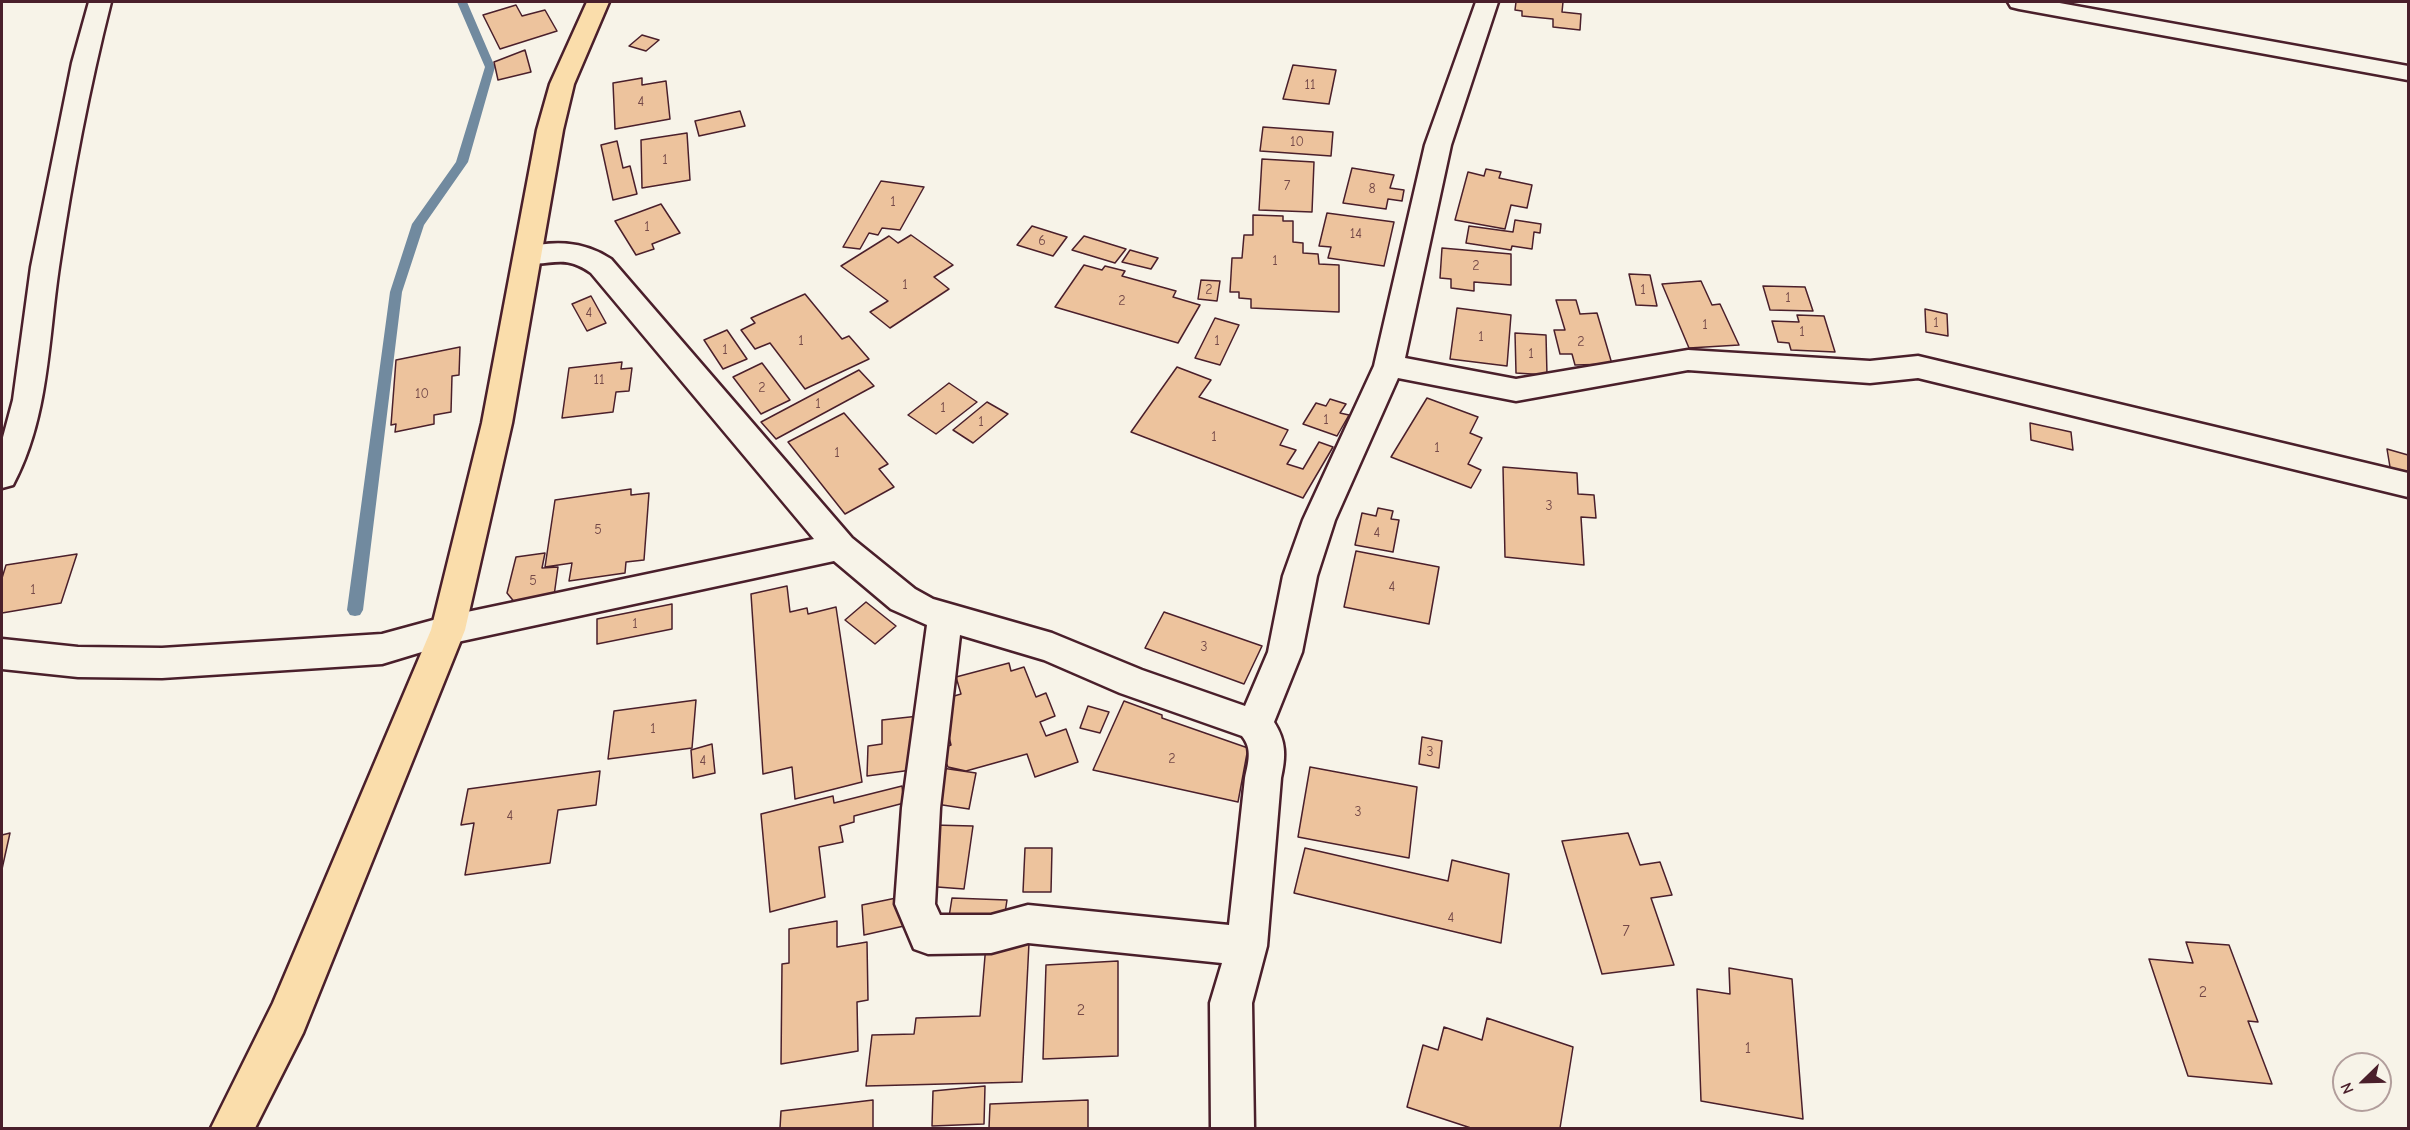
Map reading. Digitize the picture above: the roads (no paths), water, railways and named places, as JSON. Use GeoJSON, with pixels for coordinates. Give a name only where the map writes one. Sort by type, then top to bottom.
{"type":"FeatureCollection","features":[{"type":"Feature","properties":{"kind":"main road"},"geometry":{"type":"LineString","coordinates":[[232,1128],[288,1018],[448,630],[497,423],[542,170],[561,84],[598,2]]}},
{"type":"Feature","properties":{"kind":"street"},"geometry":{"type":"LineString","coordinates":[[2,476],[18,438],[28,400],[45,267],[84,63],[100,2]]}},
{"type":"Feature","properties":{"kind":"street"},"geometry":{"type":"LineString","coordinates":[[1255,725],[1285,652],[1300,576],[1319,520],[1389,366],[1438,145],[1486,2]]}},
{"type":"Feature","properties":{"kind":"street"},"geometry":{"type":"LineString","coordinates":[[2019,2],[2409,73]]}},
{"type":"Feature","properties":{"kind":"street"},"geometry":{"type":"LineString","coordinates":[[528,255],[561,250],[586,255],[601,266],[840,547],[903,599],[945,618],[1052,648],[1132,682],[1255,725],[1265,736],[1269,751],[1263,778],[1247,946],[1231,1003],[1233,1128]]}},
{"type":"Feature","properties":{"kind":"street"},"geometry":{"type":"LineString","coordinates":[[1389,366],[1516,390],[1688,360],[1870,372],[1918,367],[2409,485]]}},
{"type":"Feature","properties":{"kind":"street"},"geometry":{"type":"LineString","coordinates":[[2,654],[78,662],[173,663],[382,649],[448,630],[840,547]]}},
{"type":"Feature","properties":{"kind":"street"},"geometry":{"type":"LineString","coordinates":[[945,618],[921,808],[915,904],[928,935],[992,934],[1028,924],[1247,946]]}},
{"type":"Feature","properties":{"kind":"waterway"},"geometry":{"type":"LineString","coordinates":[[355,610],[396,292],[418,224],[462,162],[490,67],[462,2]]}}]}
